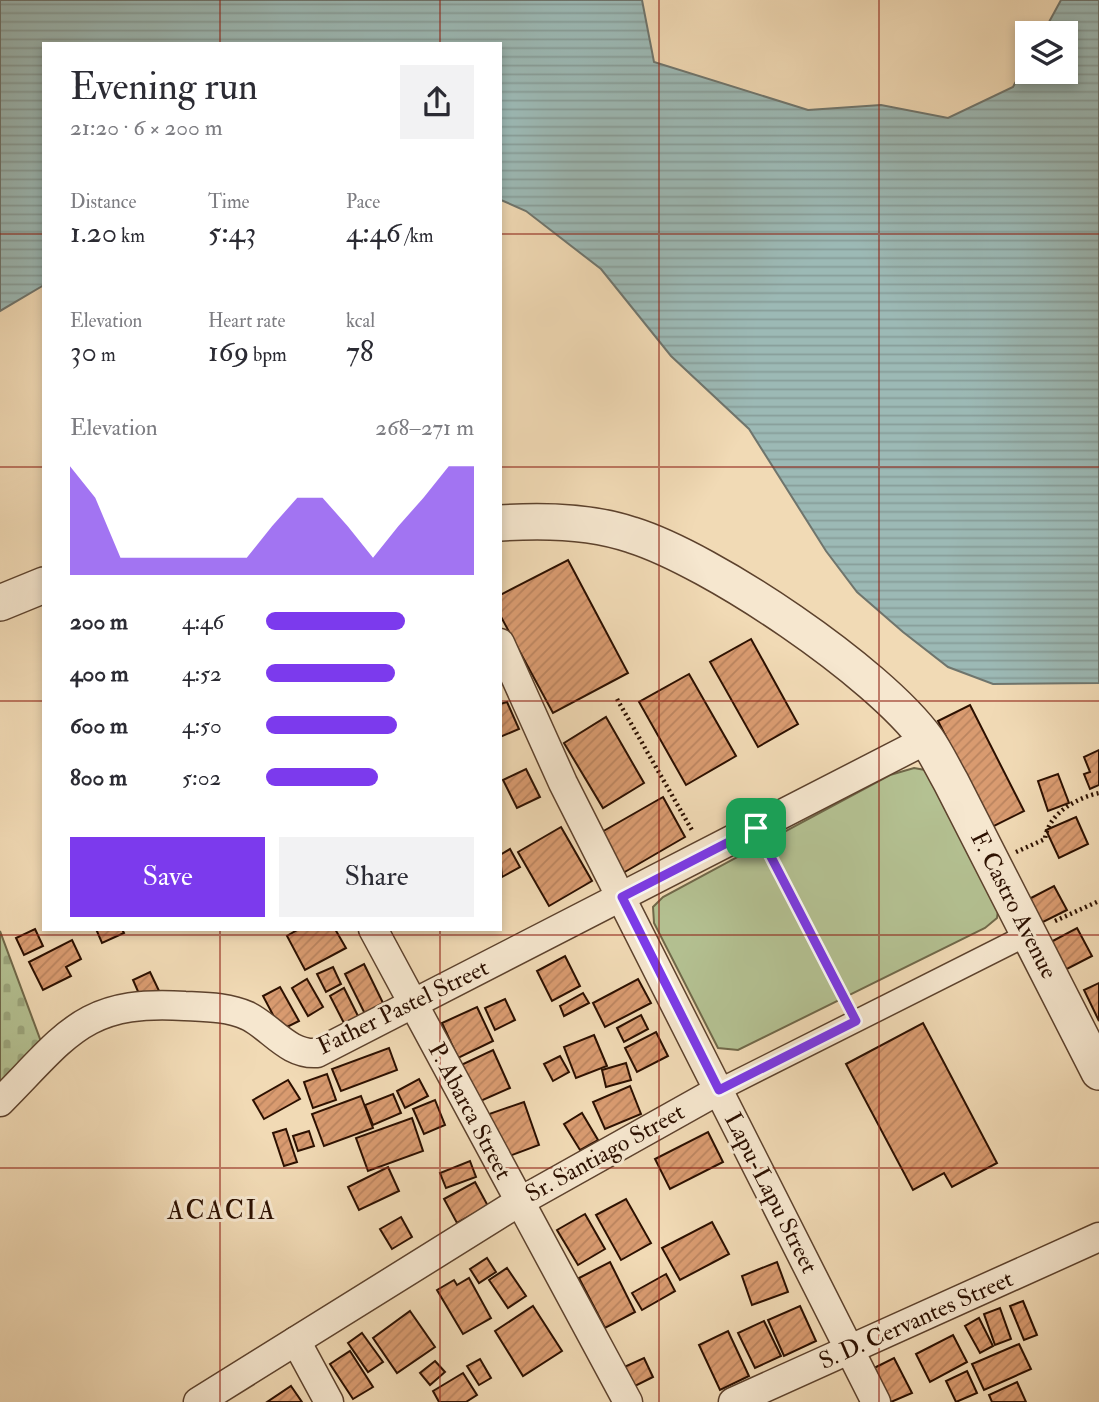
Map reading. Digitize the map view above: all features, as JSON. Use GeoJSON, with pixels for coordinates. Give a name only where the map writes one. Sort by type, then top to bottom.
{"type":"FeatureCollection","features":[{"type":"Feature","properties":{"kind":"street","name":"F. Castro Avenue"},"geometry":{"type":"LineString","coordinates":[[502,523],[590,524],[633,535],[676,553],[718,576],[812,638],[897,707],[926,740],[993,863],[1099,1072]]}},
{"type":"Feature","properties":{"kind":"street"},"geometry":{"type":"LineString","coordinates":[[0,603],[42,586]]}},
{"type":"Feature","properties":{"kind":"street","name":"Lapu-Lapu Street"},"geometry":{"type":"LineString","coordinates":[[502,647],[563,783],[876,1402]]}},
{"type":"Feature","properties":{"kind":"street","name":"Father Pastel Street"},"geometry":{"type":"LineString","coordinates":[[0,1102],[75,1028],[110,1010],[133,1005],[228,1009],[249,1017],[285,1044],[306,1054],[328,1049],[412,1003],[926,740]]}},
{"type":"Feature","properties":{"kind":"street","name":"P. Abarca Street"},"geometry":{"type":"LineString","coordinates":[[374,931],[628,1402]]}},
{"type":"Feature","properties":{"kind":"street","name":"Sr. Santiago Street"},"geometry":{"type":"LineString","coordinates":[[198,1402],[519,1202],[719,1090],[1029,933]]}},
{"type":"Feature","properties":{"kind":"street","name":"S. D. Cervantes Street"},"geometry":{"type":"LineString","coordinates":[[733,1402],[1099,1237]]}},
{"type":"Feature","properties":{"kind":"street"},"geometry":{"type":"LineString","coordinates":[[296,1341],[329,1402]]}},
{"type":"Feature","properties":{"kind":"path"},"geometry":{"type":"LineString","coordinates":[[617,699],[706,854]]}},
{"type":"Feature","properties":{"kind":"path"},"geometry":{"type":"LineString","coordinates":[[993,863],[1045,839],[1046,828],[1054,816],[1089,795],[1099,793]]}},
{"type":"Feature","properties":{"kind":"path"},"geometry":{"type":"LineString","coordinates":[[756,828],[856,1021]]}},
{"type":"Feature","properties":{"kind":"path"},"geometry":{"type":"LineString","coordinates":[[1029,933],[1099,901]]}},
{"type":"Feature","properties":{"kind":"green space"},"geometry":{"type":"Polygon","coordinates":[[[914,768],[925,770],[998,910],[997,918],[985,928],[738,1050],[718,1048],[654,923],[653,907],[663,897],[890,775],[914,768]]]}},
{"type":"Feature","properties":{"kind":"green space"},"geometry":{"type":"Polygon","coordinates":[[[0,931],[43,1047],[0,1086],[0,931]]]}},
{"type":"Feature","properties":{"kind":"water"},"geometry":{"type":"Polygon","coordinates":[[[0,0],[642,0],[654,62],[808,110],[881,105],[948,118],[1013,87],[1015,83],[1078,84],[1078,21],[1050,21],[1061,0],[1099,0],[1099,683],[993,684],[948,667],[857,592],[826,551],[749,429],[671,356],[601,269],[526,211],[502,200],[502,42],[42,42],[42,286],[0,311],[0,0]]]}},
{"type":"Feature","properties":{"kind":"building"},"geometry":{"type":"Polygon","coordinates":[[[568,560],[628,673],[553,713],[502,619],[502,594],[568,560]]]}},
{"type":"Feature","properties":{"kind":"building"},"geometry":{"type":"Polygon","coordinates":[[[751,639],[798,724],[758,747],[710,662],[751,639]]]}},
{"type":"Feature","properties":{"kind":"building"},"geometry":{"type":"Polygon","coordinates":[[[689,674],[736,756],[686,785],[639,702],[689,674]]]}},
{"type":"Feature","properties":{"kind":"building"},"geometry":{"type":"Polygon","coordinates":[[[507,702],[519,729],[502,736],[502,703],[507,702]]]}},
{"type":"Feature","properties":{"kind":"building"},"geometry":{"type":"Polygon","coordinates":[[[970,705],[1024,811],[992,827],[938,721],[970,705]]]}},
{"type":"Feature","properties":{"kind":"building"},"geometry":{"type":"Polygon","coordinates":[[[606,717],[644,783],[603,808],[564,743],[606,717]]]}},
{"type":"Feature","properties":{"kind":"building"},"geometry":{"type":"Polygon","coordinates":[[[1099,750],[1099,785],[1090,789],[1084,774],[1090,772],[1084,757],[1099,750]]]}},
{"type":"Feature","properties":{"kind":"building"},"geometry":{"type":"Polygon","coordinates":[[[526,769],[540,797],[517,808],[503,780],[526,769]]]}},
{"type":"Feature","properties":{"kind":"building"},"geometry":{"type":"Polygon","coordinates":[[[1058,774],[1069,803],[1048,811],[1038,781],[1058,774]]]}},
{"type":"Feature","properties":{"kind":"building"},"geometry":{"type":"Polygon","coordinates":[[[663,797],[685,837],[623,873],[600,833],[663,797]]]}},
{"type":"Feature","properties":{"kind":"building"},"geometry":{"type":"Polygon","coordinates":[[[1076,817],[1088,844],[1059,858],[1046,830],[1076,817]]]}},
{"type":"Feature","properties":{"kind":"building"},"geometry":{"type":"Polygon","coordinates":[[[561,827],[592,881],[549,906],[518,852],[561,827]]]}},
{"type":"Feature","properties":{"kind":"building"},"geometry":{"type":"Polygon","coordinates":[[[510,849],[520,867],[502,877],[502,854],[510,849]]]}},
{"type":"Feature","properties":{"kind":"building"},"geometry":{"type":"Polygon","coordinates":[[[1054,886],[1067,910],[1041,923],[1029,899],[1054,886]]]}},
{"type":"Feature","properties":{"kind":"building"},"geometry":{"type":"Polygon","coordinates":[[[1077,928],[1092,956],[1065,970],[1049,943],[1077,928]]]}},
{"type":"Feature","properties":{"kind":"building"},"geometry":{"type":"Polygon","coordinates":[[[35,929],[43,946],[24,955],[16,938],[35,929]]]}},
{"type":"Feature","properties":{"kind":"building"},"geometry":{"type":"Polygon","coordinates":[[[97,931],[123,931],[124,933],[102,943],[97,931]]]}},
{"type":"Feature","properties":{"kind":"building"},"geometry":{"type":"Polygon","coordinates":[[[296,931],[336,931],[346,948],[305,970],[287,936],[296,931]]]}},
{"type":"Feature","properties":{"kind":"building"},"geometry":{"type":"Polygon","coordinates":[[[72,940],[81,959],[66,967],[71,976],[43,990],[29,962],[72,940]]]}},
{"type":"Feature","properties":{"kind":"building"},"geometry":{"type":"Polygon","coordinates":[[[565,956],[580,986],[552,1001],[537,971],[565,956]]]}},
{"type":"Feature","properties":{"kind":"building"},"geometry":{"type":"Polygon","coordinates":[[[364,964],[384,1005],[365,1014],[345,974],[364,964]]]}},
{"type":"Feature","properties":{"kind":"building"},"geometry":{"type":"Polygon","coordinates":[[[333,967],[341,984],[326,992],[317,974],[333,967]]]}},
{"type":"Feature","properties":{"kind":"building"},"geometry":{"type":"Polygon","coordinates":[[[150,972],[161,995],[143,1003],[133,980],[150,972]]]}},
{"type":"Feature","properties":{"kind":"building"},"geometry":{"type":"Polygon","coordinates":[[[307,979],[323,1007],[308,1016],[292,988],[307,979]]]}},
{"type":"Feature","properties":{"kind":"building"},"geometry":{"type":"Polygon","coordinates":[[[638,979],[651,1003],[605,1027],[593,1003],[638,979]]]}},
{"type":"Feature","properties":{"kind":"building"},"geometry":{"type":"Polygon","coordinates":[[[1099,983],[1099,1021],[1084,990],[1099,983]]]}},
{"type":"Feature","properties":{"kind":"building"},"geometry":{"type":"Polygon","coordinates":[[[280,987],[299,1021],[281,1030],[263,996],[280,987]]]}},
{"type":"Feature","properties":{"kind":"building"},"geometry":{"type":"Polygon","coordinates":[[[344,988],[360,1020],[346,1027],[330,996],[344,988]]]}},
{"type":"Feature","properties":{"kind":"building"},"geometry":{"type":"Polygon","coordinates":[[[583,993],[589,1003],[564,1016],[560,1006],[583,993]]]}},
{"type":"Feature","properties":{"kind":"building"},"geometry":{"type":"Polygon","coordinates":[[[505,999],[515,1020],[495,1030],[485,1008],[505,999]]]}},
{"type":"Feature","properties":{"kind":"building"},"geometry":{"type":"Polygon","coordinates":[[[477,1007],[493,1041],[458,1058],[442,1023],[477,1007]]]}},
{"type":"Feature","properties":{"kind":"building"},"geometry":{"type":"Polygon","coordinates":[[[641,1015],[648,1029],[624,1042],[617,1028],[641,1015]]]}},
{"type":"Feature","properties":{"kind":"building"},"geometry":{"type":"Polygon","coordinates":[[[923,1023],[997,1163],[952,1187],[944,1173],[913,1190],[846,1064],[923,1023]]]}},
{"type":"Feature","properties":{"kind":"building"},"geometry":{"type":"Polygon","coordinates":[[[656,1032],[668,1056],[637,1072],[625,1048],[656,1032]]]}},
{"type":"Feature","properties":{"kind":"building"},"geometry":{"type":"Polygon","coordinates":[[[594,1035],[607,1066],[576,1078],[564,1047],[594,1035]]]}},
{"type":"Feature","properties":{"kind":"building"},"geometry":{"type":"Polygon","coordinates":[[[389,1048],[397,1070],[341,1091],[332,1069],[389,1048]]]}},
{"type":"Feature","properties":{"kind":"building"},"geometry":{"type":"Polygon","coordinates":[[[493,1050],[510,1088],[476,1103],[459,1066],[493,1050]]]}},
{"type":"Feature","properties":{"kind":"building"},"geometry":{"type":"Polygon","coordinates":[[[560,1056],[569,1072],[553,1081],[544,1064],[560,1056]]]}},
{"type":"Feature","properties":{"kind":"building"},"geometry":{"type":"Polygon","coordinates":[[[626,1063],[631,1080],[606,1087],[602,1070],[626,1063]]]}},
{"type":"Feature","properties":{"kind":"building"},"geometry":{"type":"Polygon","coordinates":[[[327,1074],[336,1100],[313,1108],[304,1082],[327,1074]]]}},
{"type":"Feature","properties":{"kind":"building"},"geometry":{"type":"Polygon","coordinates":[[[419,1079],[428,1096],[405,1108],[397,1091],[419,1079]]]}},
{"type":"Feature","properties":{"kind":"building"},"geometry":{"type":"Polygon","coordinates":[[[288,1080],[300,1099],[264,1119],[253,1100],[288,1080]]]}},
{"type":"Feature","properties":{"kind":"building"},"geometry":{"type":"Polygon","coordinates":[[[630,1086],[641,1114],[605,1129],[593,1102],[630,1086]]]}},
{"type":"Feature","properties":{"kind":"building"},"geometry":{"type":"Polygon","coordinates":[[[393,1094],[401,1113],[373,1125],[365,1105],[393,1094]]]}},
{"type":"Feature","properties":{"kind":"building"},"geometry":{"type":"Polygon","coordinates":[[[361,1096],[373,1128],[324,1146],[312,1114],[361,1096]]]}},
{"type":"Feature","properties":{"kind":"building"},"geometry":{"type":"Polygon","coordinates":[[[435,1100],[445,1125],[424,1134],[413,1109],[435,1100]]]}},
{"type":"Feature","properties":{"kind":"building"},"geometry":{"type":"Polygon","coordinates":[[[524,1102],[539,1145],[504,1158],[489,1114],[524,1102]]]}},
{"type":"Feature","properties":{"kind":"building"},"geometry":{"type":"Polygon","coordinates":[[[582,1113],[598,1140],[580,1150],[564,1124],[582,1113]]]}},
{"type":"Feature","properties":{"kind":"building"},"geometry":{"type":"Polygon","coordinates":[[[412,1118],[423,1151],[368,1171],[356,1138],[412,1118]]]}},
{"type":"Feature","properties":{"kind":"building"},"geometry":{"type":"Polygon","coordinates":[[[286,1129],[297,1162],[284,1166],[273,1133],[286,1129]]]}},
{"type":"Feature","properties":{"kind":"building"},"geometry":{"type":"Polygon","coordinates":[[[309,1131],[314,1146],[298,1151],[293,1136],[309,1131]]]}},
{"type":"Feature","properties":{"kind":"building"},"geometry":{"type":"Polygon","coordinates":[[[708,1132],[723,1162],[670,1189],[655,1159],[708,1132]]]}},
{"type":"Feature","properties":{"kind":"building"},"geometry":{"type":"Polygon","coordinates":[[[470,1161],[476,1177],[446,1188],[440,1173],[470,1161]]]}},
{"type":"Feature","properties":{"kind":"building"},"geometry":{"type":"Polygon","coordinates":[[[388,1167],[399,1191],[359,1210],[348,1187],[388,1167]]]}},
{"type":"Feature","properties":{"kind":"building"},"geometry":{"type":"Polygon","coordinates":[[[475,1182],[488,1206],[457,1223],[444,1199],[475,1182]]]}},
{"type":"Feature","properties":{"kind":"building"},"geometry":{"type":"Polygon","coordinates":[[[626,1199],[651,1243],[621,1260],[596,1215],[626,1199]]]}},
{"type":"Feature","properties":{"kind":"building"},"geometry":{"type":"Polygon","coordinates":[[[585,1214],[605,1249],[578,1265],[557,1230],[585,1214]]]}},
{"type":"Feature","properties":{"kind":"building"},"geometry":{"type":"Polygon","coordinates":[[[401,1217],[412,1237],[392,1249],[380,1229],[401,1217]]]}},
{"type":"Feature","properties":{"kind":"building"},"geometry":{"type":"Polygon","coordinates":[[[712,1222],[729,1254],[680,1280],[662,1248],[712,1222]]]}},
{"type":"Feature","properties":{"kind":"building"},"geometry":{"type":"Polygon","coordinates":[[[487,1258],[496,1272],[479,1283],[470,1269],[487,1258]]]}},
{"type":"Feature","properties":{"kind":"building"},"geometry":{"type":"Polygon","coordinates":[[[610,1262],[635,1312],[605,1328],[579,1278],[610,1262]]]}},
{"type":"Feature","properties":{"kind":"building"},"geometry":{"type":"Polygon","coordinates":[[[777,1262],[788,1292],[752,1305],[742,1276],[777,1262]]]}},
{"type":"Feature","properties":{"kind":"building"},"geometry":{"type":"Polygon","coordinates":[[[507,1268],[526,1296],[508,1308],[489,1280],[507,1268]]]}},
{"type":"Feature","properties":{"kind":"building"},"geometry":{"type":"Polygon","coordinates":[[[666,1274],[675,1291],[642,1310],[632,1293],[666,1274]]]}},
{"type":"Feature","properties":{"kind":"building"},"geometry":{"type":"Polygon","coordinates":[[[469,1278],[491,1318],[463,1334],[437,1290],[454,1280],[457,1285],[469,1278]]]}},
{"type":"Feature","properties":{"kind":"building"},"geometry":{"type":"Polygon","coordinates":[[[1023,1301],[1037,1335],[1024,1340],[1010,1306],[1023,1301]]]}},
{"type":"Feature","properties":{"kind":"building"},"geometry":{"type":"Polygon","coordinates":[[[533,1306],[562,1351],[523,1376],[495,1331],[533,1306]]]}},
{"type":"Feature","properties":{"kind":"building"},"geometry":{"type":"Polygon","coordinates":[[[800,1306],[816,1341],[784,1356],[768,1320],[800,1306]]]}},
{"type":"Feature","properties":{"kind":"building"},"geometry":{"type":"Polygon","coordinates":[[[1000,1308],[1011,1339],[995,1345],[984,1314],[1000,1308]]]}},
{"type":"Feature","properties":{"kind":"building"},"geometry":{"type":"Polygon","coordinates":[[[410,1311],[435,1347],[397,1373],[373,1338],[410,1311]]]}},
{"type":"Feature","properties":{"kind":"building"},"geometry":{"type":"Polygon","coordinates":[[[979,1318],[993,1346],[980,1353],[965,1326],[979,1318]]]}},
{"type":"Feature","properties":{"kind":"building"},"geometry":{"type":"Polygon","coordinates":[[[764,1321],[781,1356],[755,1368],[738,1333],[764,1321]]]}},
{"type":"Feature","properties":{"kind":"building"},"geometry":{"type":"Polygon","coordinates":[[[728,1331],[749,1376],[720,1390],[699,1345],[728,1331]]]}},
{"type":"Feature","properties":{"kind":"building"},"geometry":{"type":"Polygon","coordinates":[[[362,1333],[383,1362],[368,1372],[348,1343],[362,1333]]]}},
{"type":"Feature","properties":{"kind":"building"},"geometry":{"type":"Polygon","coordinates":[[[953,1335],[967,1362],[930,1382],[916,1354],[953,1335]]]}},
{"type":"Feature","properties":{"kind":"building"},"geometry":{"type":"Polygon","coordinates":[[[1019,1344],[1031,1369],[984,1390],[972,1364],[1019,1344]]]}},
{"type":"Feature","properties":{"kind":"building"},"geometry":{"type":"Polygon","coordinates":[[[350,1351],[373,1387],[353,1399],[330,1364],[350,1351]]]}},
{"type":"Feature","properties":{"kind":"building"},"geometry":{"type":"Polygon","coordinates":[[[644,1358],[653,1377],[631,1388],[622,1368],[644,1358]]]}},
{"type":"Feature","properties":{"kind":"building"},"geometry":{"type":"Polygon","coordinates":[[[894,1358],[912,1393],[891,1402],[874,1368],[894,1358]]]}},
{"type":"Feature","properties":{"kind":"building"},"geometry":{"type":"Polygon","coordinates":[[[480,1359],[491,1378],[479,1385],[467,1366],[480,1359]]]}},
{"type":"Feature","properties":{"kind":"building"},"geometry":{"type":"Polygon","coordinates":[[[435,1361],[445,1372],[430,1385],[420,1373],[435,1361]]]}},
{"type":"Feature","properties":{"kind":"building"},"geometry":{"type":"Polygon","coordinates":[[[967,1371],[977,1393],[956,1402],[946,1381],[967,1371]]]}},
{"type":"Feature","properties":{"kind":"building"},"geometry":{"type":"Polygon","coordinates":[[[463,1373],[477,1395],[466,1402],[439,1402],[433,1391],[463,1373]]]}},
{"type":"Feature","properties":{"kind":"building"},"geometry":{"type":"Polygon","coordinates":[[[1017,1382],[1026,1402],[992,1402],[989,1395],[1017,1382]]]}},
{"type":"Feature","properties":{"kind":"building"},"geometry":{"type":"Polygon","coordinates":[[[291,1386],[302,1402],[267,1402],[291,1386]]]}},
{"type":"Feature","properties":{"kind":"district","name":"ACACIA"},"geometry":{"type":"Point","coordinates":[222,1211]}},
{"type":"Feature","properties":{"kind":"route"},"geometry":{"type":"LineString","coordinates":[[756,828],[856,1021],[719,1090],[622,897],[756,828]]}}]}
